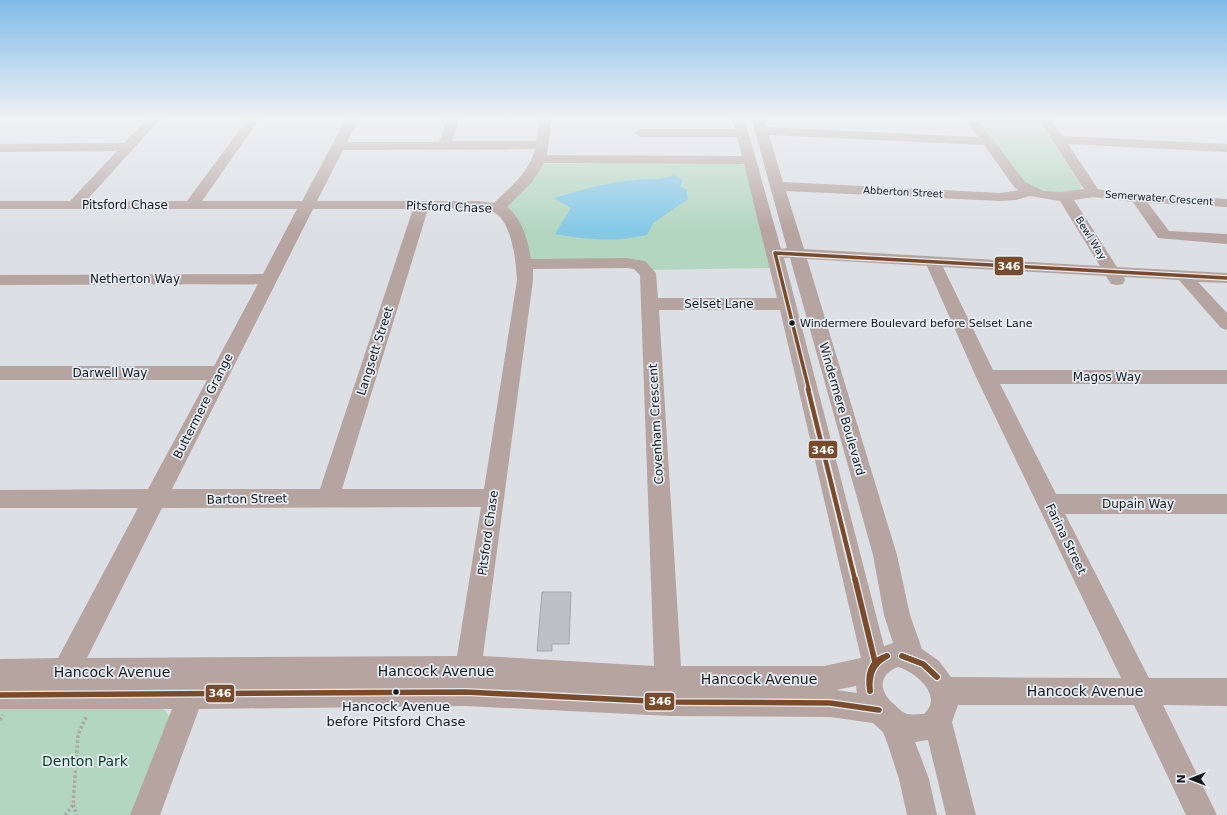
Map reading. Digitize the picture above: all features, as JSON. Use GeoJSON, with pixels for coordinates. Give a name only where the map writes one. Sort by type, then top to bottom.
{"type":"FeatureCollection","features":[{"type":"Feature","properties":{"kind":"street"},"geometry":{"type":"LineString","coordinates":[[74,205],[120,155]]}},
{"type":"Feature","properties":{"kind":"street"},"geometry":{"type":"LineString","coordinates":[[191,205],[227,155]]}},
{"type":"Feature","properties":{"kind":"street","name":"Buttermere Grange"},"geometry":{"type":"LineString","coordinates":[[53,695],[333,155]]}},
{"type":"Feature","properties":{"kind":"street"},"geometry":{"type":"LineString","coordinates":[[497,208],[526,179],[539,159],[540,155]]}},
{"type":"Feature","properties":{"kind":"street"},"geometry":{"type":"LineString","coordinates":[[642,155],[642,160]]}},
{"type":"Feature","properties":{"kind":"street","name":"Windermere Boulevard"},"geometry":{"type":"LineString","coordinates":[[748,155],[788,304],[873,666]]}},
{"type":"Feature","properties":{"kind":"street","name":"Windermere Boulevard"},"geometry":{"type":"LineString","coordinates":[[768,155],[885,555],[897,615],[911,657]]}},
{"type":"Feature","properties":{"kind":"street"},"geometry":{"type":"LineString","coordinates":[[998,155],[1020,186],[1029,192],[1044,196],[1088,194],[1091,192],[1089,185],[1069,155]]}},
{"type":"Feature","properties":{"kind":"street"},"geometry":{"type":"LineString","coordinates":[[539,159],[749,160]]}},
{"type":"Feature","properties":{"kind":"street","name":"Abberton Street"},"geometry":{"type":"LineString","coordinates":[[777,186],[1001,197],[1016,196],[1029,192]]}},
{"type":"Feature","properties":{"kind":"street","name":"Semerwater Crescent"},"geometry":{"type":"LineString","coordinates":[[1091,192],[1116,197],[1227,203]]}},
{"type":"Feature","properties":{"kind":"street","name":"Bewl Way"},"geometry":{"type":"LineString","coordinates":[[1064,196],[1115,276]]}},
{"type":"Feature","properties":{"kind":"street"},"geometry":{"type":"LineString","coordinates":[[1137,198],[1164,235],[1227,239]]}},
{"type":"Feature","properties":{"kind":"street","name":"Pitsford Chase"},"geometry":{"type":"LineString","coordinates":[[0,205],[478,205],[497,208],[505,213],[514,228],[525,264],[525,280],[467,681]]}},
{"type":"Feature","properties":{"kind":"street","name":"Langsett Street"},"geometry":{"type":"LineString","coordinates":[[328,498],[422,205]]}},
{"type":"Feature","properties":{"kind":"street"},"geometry":{"type":"LineString","coordinates":[[776,258],[1188,280],[1227,286]]}},
{"type":"Feature","properties":{"kind":"street","name":"Covenham Crescent"},"geometry":{"type":"LineString","coordinates":[[525,264],[627,263],[639,265],[648,274],[669,691]]}},
{"type":"Feature","properties":{"kind":"street","name":"Farina Street"},"geometry":{"type":"LineString","coordinates":[[935,266],[956,315],[986,377],[1202,815]]}},
{"type":"Feature","properties":{"kind":"street"},"geometry":{"type":"LineString","coordinates":[[1188,280],[1227,278]]}},
{"type":"Feature","properties":{"kind":"street","name":"Netherton Way"},"geometry":{"type":"LineString","coordinates":[[0,280],[269,279]]}},
{"type":"Feature","properties":{"kind":"street"},"geometry":{"type":"LineString","coordinates":[[1188,280],[1227,324]]}},
{"type":"Feature","properties":{"kind":"street","name":"Selset Lane"},"geometry":{"type":"LineString","coordinates":[[650,304],[788,304]]}},
{"type":"Feature","properties":{"kind":"street","name":"Darwell Way"},"geometry":{"type":"LineString","coordinates":[[0,373],[220,373]]}},
{"type":"Feature","properties":{"kind":"street","name":"Magos Way"},"geometry":{"type":"LineString","coordinates":[[986,377],[1227,377]]}},
{"type":"Feature","properties":{"kind":"street","name":"Barton Street"},"geometry":{"type":"LineString","coordinates":[[0,499],[155,500],[493,498]]}},
{"type":"Feature","properties":{"kind":"street","name":"Dupain Way"},"geometry":{"type":"LineString","coordinates":[[1048,504],[1227,504]]}},
{"type":"Feature","properties":{"kind":"street"},"geometry":{"type":"LineString","coordinates":[[886,716],[905,728],[918,730],[929,727],[938,721],[943,713],[945,703],[939,681],[931,671],[911,657],[898,654],[885,656],[873,666],[868,681],[870,692],[906,751],[918,791],[922,815]]}},
{"type":"Feature","properties":{"kind":"street","name":"Hancock Avenue"},"geometry":{"type":"LineString","coordinates":[[669,691],[824,679],[873,666]]}},
{"type":"Feature","properties":{"kind":"street","name":"Hancock Avenue"},"geometry":{"type":"LineString","coordinates":[[0,672],[66,672],[196,684]]}},
{"type":"Feature","properties":{"kind":"street","name":"Hancock Avenue"},"geometry":{"type":"LineString","coordinates":[[0,695],[53,695],[196,684],[467,681],[669,691],[790,702],[830,703],[886,716]]}},
{"type":"Feature","properties":{"kind":"street"},"geometry":{"type":"LineString","coordinates":[[145,815],[196,684]]}},
{"type":"Feature","properties":{"kind":"street","name":"Hancock Avenue"},"geometry":{"type":"LineString","coordinates":[[943,692],[1141,690],[1227,692]]}},
{"type":"Feature","properties":{"kind":"street"},"geometry":{"type":"LineString","coordinates":[[938,721],[961,815]]}},
{"type":"Feature","properties":{"kind":"path"},"geometry":{"type":"LineString","coordinates":[[77,815],[73,805],[78,735],[86,717]]}},
{"type":"Feature","properties":{"kind":"path"},"geometry":{"type":"LineString","coordinates":[[65,815],[73,805]]}},
{"type":"Feature","properties":{"kind":"green space"},"geometry":{"type":"Polygon","coordinates":[[[1004,155],[1061,155],[1081,185],[1081,189],[1075,191],[1044,193],[1022,181],[1004,155]]]}},
{"type":"Feature","properties":{"kind":"green space"},"geometry":{"type":"Polygon","coordinates":[[[737,162],[746,166],[770,268],[651,270],[636,259],[528,261],[505,208],[543,164],[737,162]]]}},
{"type":"Feature","properties":{"kind":"green space","name":"Denton Park"},"geometry":{"type":"Polygon","coordinates":[[[0,707],[158,707],[166,711],[170,718],[132,815],[0,815],[0,707]]]}},
{"type":"Feature","properties":{"kind":"water"},"geometry":{"type":"Polygon","coordinates":[[[674,175],[683,180],[680,187],[686,189],[688,199],[653,223],[647,235],[623,239],[601,239],[579,238],[555,234],[571,208],[554,198],[604,184],[640,179],[660,179],[674,175]]]}},
{"type":"Feature","properties":{"kind":"building"},"geometry":{"type":"Polygon","coordinates":[[[542,592],[571,592],[569,644],[552,644],[552,651],[537,651],[542,592]]]}},
{"type":"Feature","properties":{"kind":"transit line","name":"346"},"geometry":{"type":"LineString","coordinates":[[875,662],[775,253],[1227,278]]}},
{"type":"Feature","properties":{"kind":"transit line","name":"346"},"geometry":{"type":"LineString","coordinates":[[870,691],[869,674],[871,669],[877,660],[887,656]]}},
{"type":"Feature","properties":{"kind":"transit line","name":"346"},"geometry":{"type":"LineString","coordinates":[[870,691],[870,674],[877,662],[887,656]]}},
{"type":"Feature","properties":{"kind":"transit line","name":"346"},"geometry":{"type":"LineString","coordinates":[[902,656],[923,664],[937,677]]}},
{"type":"Feature","properties":{"kind":"transit line","name":"346"},"geometry":{"type":"LineString","coordinates":[[902,656],[923,664],[937,677]]}},
{"type":"Feature","properties":{"kind":"transit line","name":"346"},"geometry":{"type":"LineString","coordinates":[[0,695],[465,692],[670,702],[830,703],[879,710]]}},
{"type":"Feature","properties":{"kind":"place","name":"Windermere Boulevard before Selset Lane"},"geometry":{"type":"Point","coordinates":[792,323]}},
{"type":"Feature","properties":{"kind":"place","name":"Hancock Avenue before Pitsford Chase"},"geometry":{"type":"Point","coordinates":[396,692]}}]}
